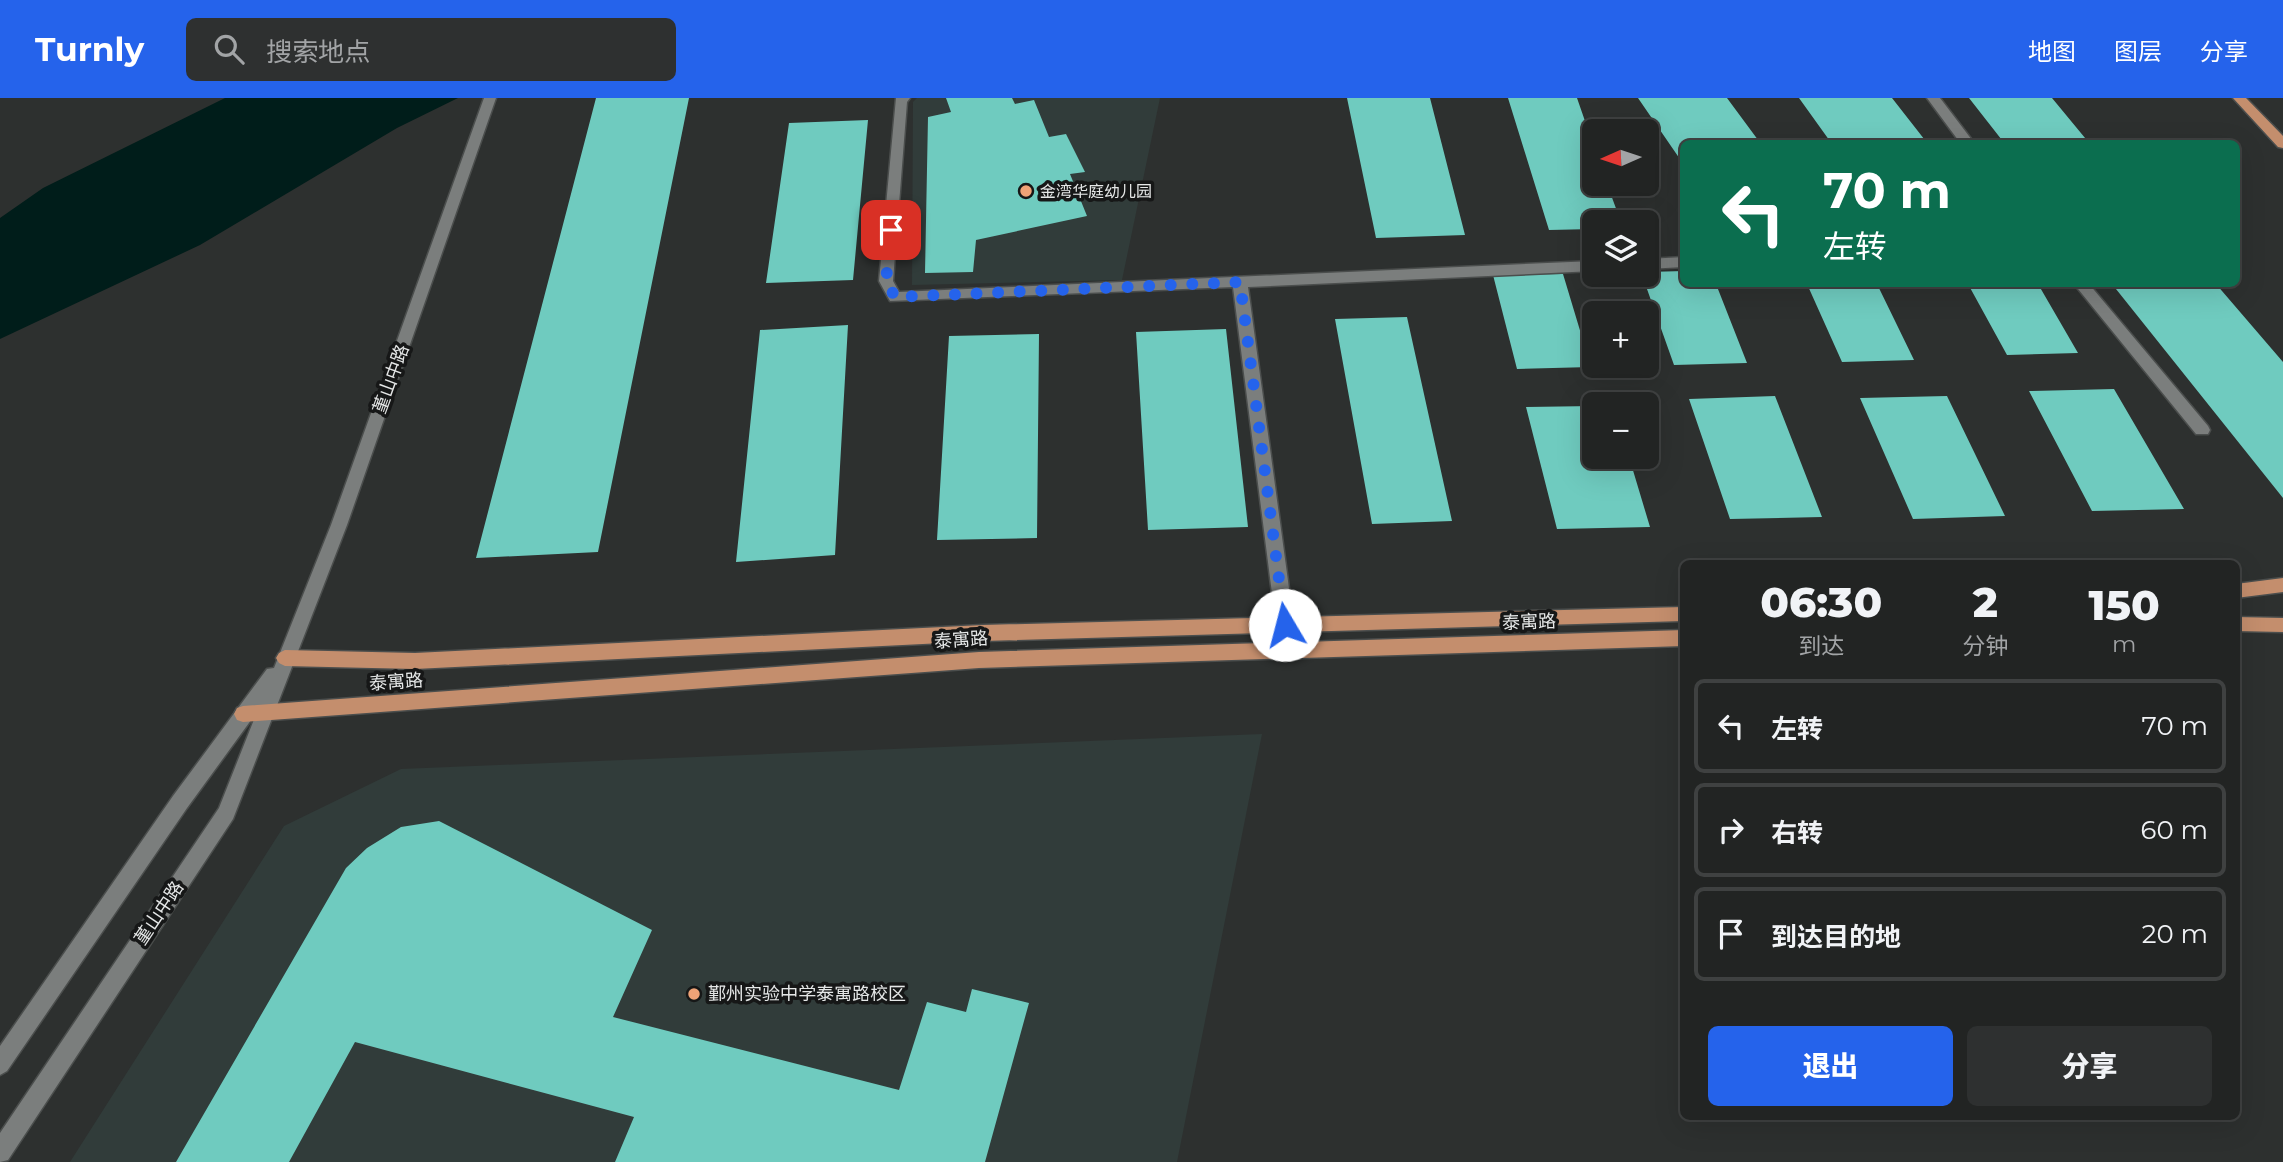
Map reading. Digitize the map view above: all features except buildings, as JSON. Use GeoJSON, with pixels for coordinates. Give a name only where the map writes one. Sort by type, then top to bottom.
{"type":"FeatureCollection","features":[{"type":"Feature","properties":{"kind":"main road"},"geometry":{"type":"LineString","coordinates":[[2239,98],[2283,144]]}},
{"type":"Feature","properties":{"kind":"main road"},"geometry":{"type":"LineString","coordinates":[[2240,590],[2283,585]]}},
{"type":"Feature","properties":{"kind":"main road","name":"泰寓路"},"geometry":{"type":"LineString","coordinates":[[285,658],[415,661],[983,633],[1680,614]]}},
{"type":"Feature","properties":{"kind":"main road"},"geometry":{"type":"LineString","coordinates":[[2240,624],[2283,625]]}},
{"type":"Feature","properties":{"kind":"main road","name":"泰寓路"},"geometry":{"type":"LineString","coordinates":[[243,714],[979,660],[1680,638]]}},
{"type":"Feature","properties":{"kind":"street","name":"堇山中路"},"geometry":{"type":"LineString","coordinates":[[0,1152],[226,813],[339,525],[490,98]]}},
{"type":"Feature","properties":{"kind":"street"},"geometry":{"type":"LineString","coordinates":[[904,98],[901,101],[886,281],[895,297],[1582,267]]}},
{"type":"Feature","properties":{"kind":"street"},"geometry":{"type":"LineString","coordinates":[[1934,98],[1966,140]]}},
{"type":"Feature","properties":{"kind":"street"},"geometry":{"type":"LineString","coordinates":[[1659,263],[1680,262]]}},
{"type":"Feature","properties":{"kind":"street"},"geometry":{"type":"LineString","coordinates":[[1240,282],[1285,625]]}},
{"type":"Feature","properties":{"kind":"street"},"geometry":{"type":"LineString","coordinates":[[2083,287],[2202,430]]}},
{"type":"Feature","properties":{"kind":"street","name":"堇山中路"},"geometry":{"type":"LineString","coordinates":[[0,1064],[180,802],[285,658]]}},
{"type":"Feature","properties":{"kind":"shaded area","name":"金湾华庭幼儿园"},"geometry":{"type":"Polygon","coordinates":[[[917,98],[1160,98],[1122,280],[912,285],[913,102],[917,98]]]}},
{"type":"Feature","properties":{"kind":"shaded area","name":"鄞州实验中学泰寓路校区"},"geometry":{"type":"Polygon","coordinates":[[[1262,734],[1177,1162],[70,1162],[284,826],[401,769],[1262,734]]]}},
{"type":"Feature","properties":{"kind":"water"},"geometry":{"type":"Polygon","coordinates":[[[225,98],[458,98],[397,128],[200,245],[0,339],[0,218],[43,188],[225,98]]]}},
{"type":"Feature","properties":{"kind":"place","name":"金湾华庭幼儿园"},"geometry":{"type":"Point","coordinates":[1026,191]}},
{"type":"Feature","properties":{"kind":"place","name":"鄞州实验中学泰寓路校区"},"geometry":{"type":"Point","coordinates":[694,994]}},
{"type":"Feature","properties":{"kind":"route"},"geometry":{"type":"LineString","coordinates":[[891,230],[886,281],[895,297],[1240,282],[1285,625]]}}]}
